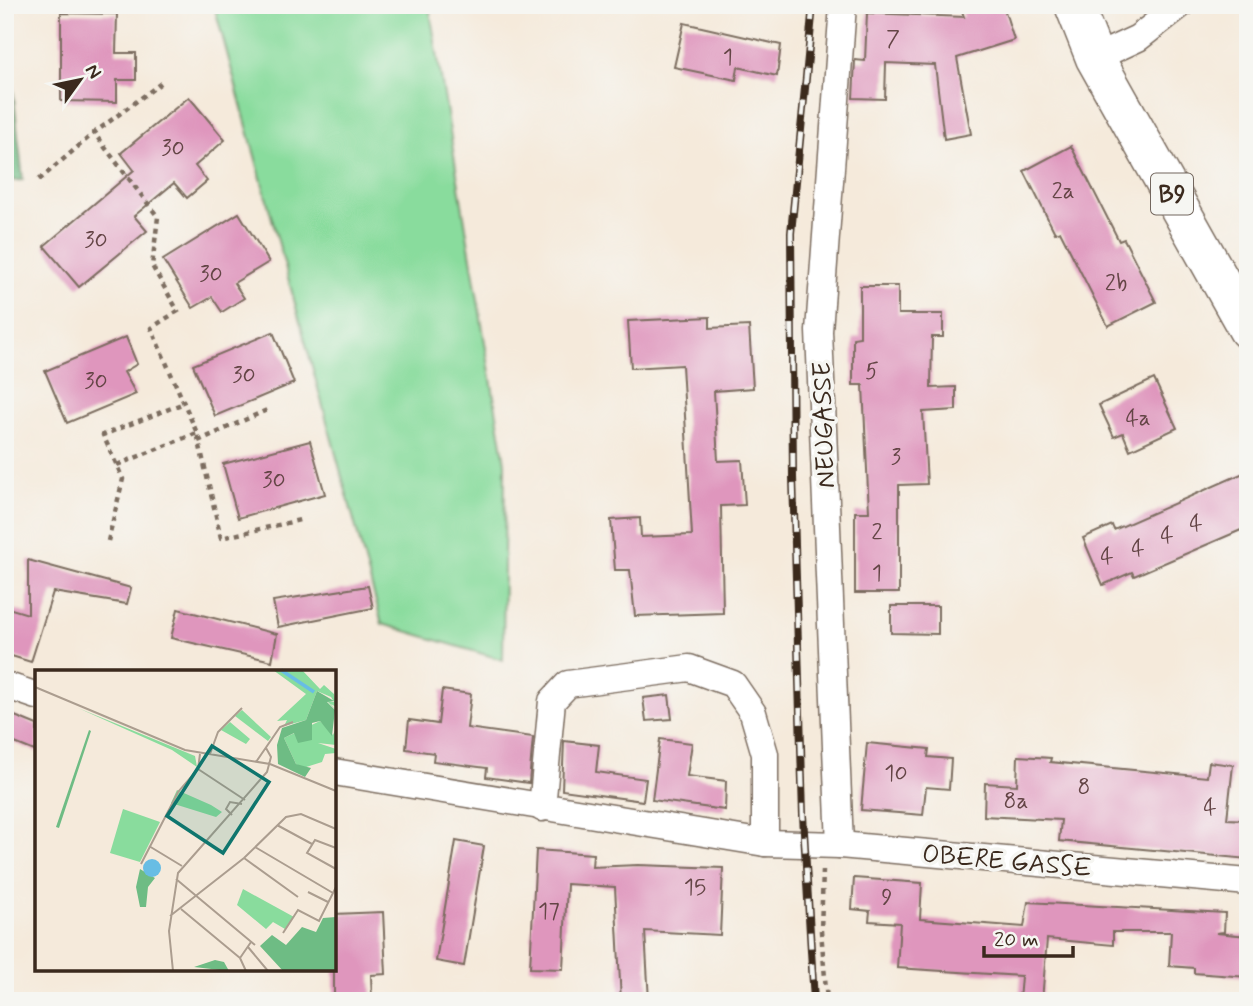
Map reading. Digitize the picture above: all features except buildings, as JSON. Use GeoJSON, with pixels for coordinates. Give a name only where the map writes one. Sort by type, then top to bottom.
{"type":"FeatureCollection","features":[{"type":"Feature","properties":{"kind":"main road","name":"B9"},"geometry":{"type":"LineString","coordinates":[[1074,5],[1095,58],[1248,330]]}},
{"type":"Feature","properties":{"kind":"street","name":"NEUGASSE"},"geometry":{"type":"LineString","coordinates":[[835,845],[819,331],[843,5]]}},
{"type":"Feature","properties":{"kind":"street"},"geometry":{"type":"LineString","coordinates":[[1095,58],[1138,38],[1180,5]]}},
{"type":"Feature","properties":{"kind":"street"},"geometry":{"type":"LineString","coordinates":[[542,808],[552,701],[568,684],[689,668],[733,684],[753,713],[765,754],[765,844]]}},
{"type":"Feature","properties":{"kind":"street"},"geometry":{"type":"LineString","coordinates":[[5,685],[35,695]]}},
{"type":"Feature","properties":{"kind":"street","name":"OBERE GASSE"},"geometry":{"type":"LineString","coordinates":[[336,772],[765,844],[835,845],[1248,882]]}},
{"type":"Feature","properties":{"kind":"path"},"geometry":{"type":"LineString","coordinates":[[39,180],[94,133],[161,83]]}},
{"type":"Feature","properties":{"kind":"path"},"geometry":{"type":"LineString","coordinates":[[94,133],[158,217],[152,266],[178,311],[150,328],[197,433],[221,538],[300,520]]}},
{"type":"Feature","properties":{"kind":"path"},"geometry":{"type":"LineString","coordinates":[[108,541],[123,479],[103,435],[184,403]]}},
{"type":"Feature","properties":{"kind":"path"},"geometry":{"type":"LineString","coordinates":[[198,441],[269,409]]}},
{"type":"Feature","properties":{"kind":"path"},"geometry":{"type":"LineString","coordinates":[[117,466],[197,433]]}},
{"type":"Feature","properties":{"kind":"path"},"geometry":{"type":"LineString","coordinates":[[827,1001],[821,931],[823,870],[835,845]]}},
{"type":"Feature","properties":{"kind":"green space"},"geometry":{"type":"Polygon","coordinates":[[[214,5],[429,5],[505,463],[503,660],[382,624],[214,5]]]}},
{"type":"Feature","properties":{"kind":"green space"},"geometry":{"type":"Polygon","coordinates":[[[5,18],[23,180],[5,181],[5,18]]]}},
{"type":"Feature","properties":{"kind":"railway"},"geometry":{"type":"LineString","coordinates":[[813,5],[791,233],[793,477],[803,815],[814,1001]]}}]}
